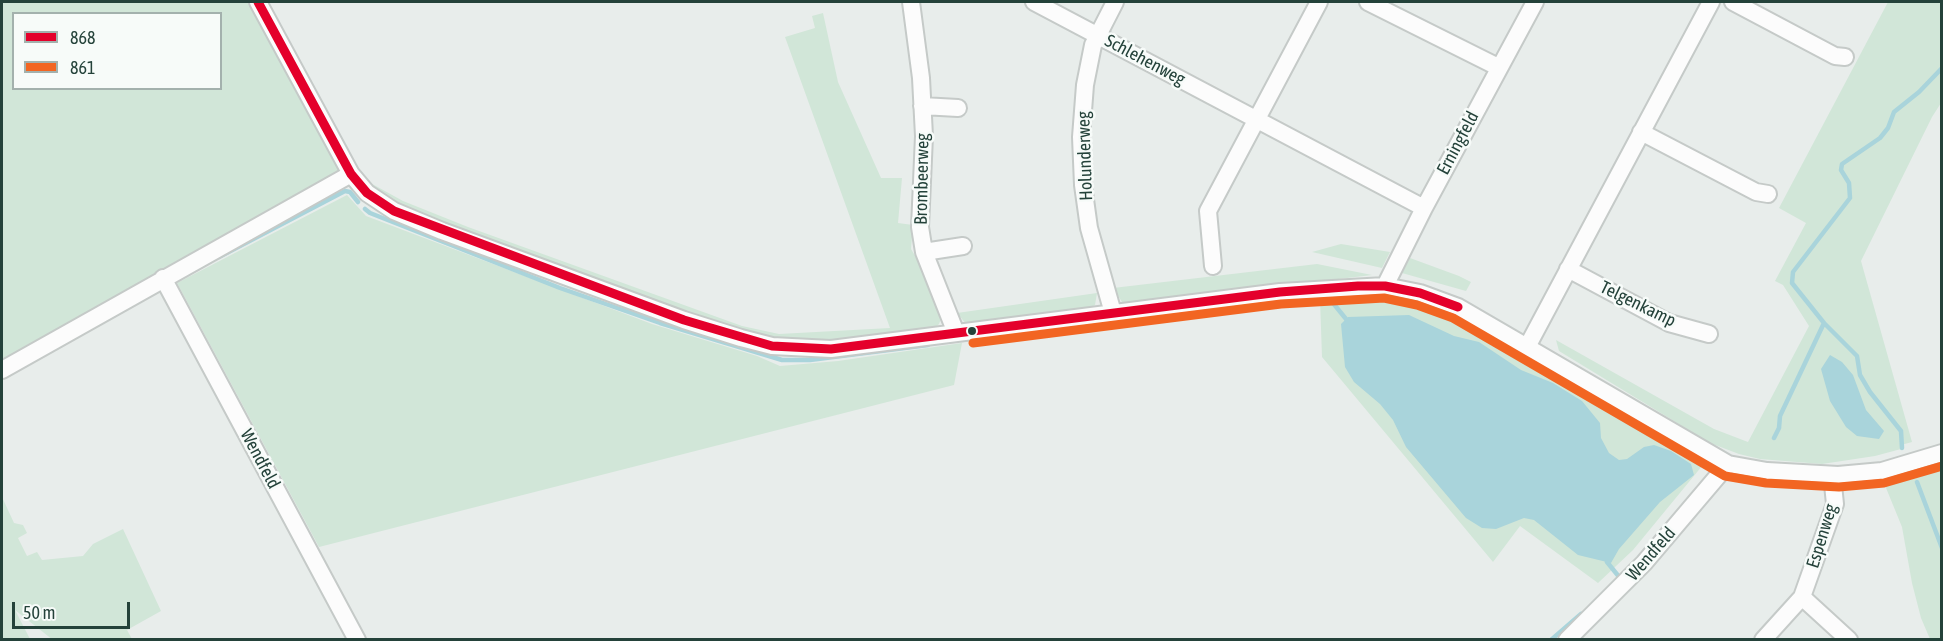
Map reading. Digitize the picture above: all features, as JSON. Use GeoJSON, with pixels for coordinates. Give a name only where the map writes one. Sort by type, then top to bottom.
{"type":"FeatureCollection","features":[{"type":"Feature","properties":{"kind":"street"},"geometry":{"type":"LineString","coordinates":[[258,2],[351,174],[367,193],[394,212],[684,320],[772,346],[831,349],[1280,292],[1385,286],[1420,293],[1458,307],[1728,464],[1767,471],[1832,475],[1882,471],[1941,453]]}},
{"type":"Feature","properties":{"kind":"street","name":"Brombeerweg"},"geometry":{"type":"LineString","coordinates":[[911,2],[922,106],[924,163],[920,227],[924,252],[956,333]]}},
{"type":"Feature","properties":{"kind":"street","name":"Schlehenweg"},"geometry":{"type":"LineString","coordinates":[[1034,2],[1424,208]]}},
{"type":"Feature","properties":{"kind":"street","name":"Holunderweg"},"geometry":{"type":"LineString","coordinates":[[1113,313],[1089,228],[1083,185],[1081,137],[1085,85],[1093,45],[1115,2]]}},
{"type":"Feature","properties":{"kind":"street"},"geometry":{"type":"LineString","coordinates":[[1214,266],[1208,211],[1319,2]]}},
{"type":"Feature","properties":{"kind":"street"},"geometry":{"type":"LineString","coordinates":[[1368,2],[1498,68]]}},
{"type":"Feature","properties":{"kind":"street","name":"Erningfeld"},"geometry":{"type":"LineString","coordinates":[[1385,286],[1424,208],[1535,2]]}},
{"type":"Feature","properties":{"kind":"street"},"geometry":{"type":"LineString","coordinates":[[1527,347],[1711,2]]}},
{"type":"Feature","properties":{"kind":"street"},"geometry":{"type":"LineString","coordinates":[[1733,2],[1835,56],[1845,57]]}},
{"type":"Feature","properties":{"kind":"street","name":"Brombeerweg"},"geometry":{"type":"LineString","coordinates":[[922,106],[958,108]]}},
{"type":"Feature","properties":{"kind":"street"},"geometry":{"type":"LineString","coordinates":[[1641,132],[1756,192],[1768,194]]}},
{"type":"Feature","properties":{"kind":"street"},"geometry":{"type":"LineString","coordinates":[[2,370],[351,174]]}},
{"type":"Feature","properties":{"kind":"street","name":"Brombeerweg"},"geometry":{"type":"LineString","coordinates":[[924,252],[963,246]]}},
{"type":"Feature","properties":{"kind":"street","name":"Telgenkamp"},"geometry":{"type":"LineString","coordinates":[[1568,269],[1669,323],[1709,334]]}},
{"type":"Feature","properties":{"kind":"street","name":"Wendfeld"},"geometry":{"type":"LineString","coordinates":[[163,278],[357,639]]}},
{"type":"Feature","properties":{"kind":"street","name":"Wendfeld"},"geometry":{"type":"LineString","coordinates":[[1567,639],[1644,563],[1728,464]]}},
{"type":"Feature","properties":{"kind":"street","name":"Espenweg"},"geometry":{"type":"LineString","coordinates":[[1763,639],[1802,597],[1835,504],[1832,475]]}},
{"type":"Feature","properties":{"kind":"street"},"geometry":{"type":"LineString","coordinates":[[1802,597],[1849,639]]}},
{"type":"Feature","properties":{"kind":"green space"},"geometry":{"type":"Polygon","coordinates":[[[2,2],[250,2],[339,167],[338,177],[159,272],[2,361],[2,2]]]}},
{"type":"Feature","properties":{"kind":"green space"},"geometry":{"type":"Polygon","coordinates":[[[1888,2],[1941,2],[1941,103],[1861,261],[1912,442],[1901,445],[1901,449],[1875,456],[1822,464],[1760,459],[1739,454],[1710,443],[1559,351],[1556,340],[1714,429],[1748,442],[1809,326],[1783,285],[1775,281],[1806,223],[1779,208],[1888,2]]]}},
{"type":"Feature","properties":{"kind":"green space"},"geometry":{"type":"Polygon","coordinates":[[[823,13],[838,82],[881,178],[902,178],[898,223],[913,225],[911,249],[923,269],[942,316],[934,329],[827,343],[786,343],[679,312],[411,211],[391,200],[365,180],[403,201],[468,227],[742,326],[779,334],[890,328],[785,37],[815,28],[812,16],[823,13]]]}},
{"type":"Feature","properties":{"kind":"green space"},"geometry":{"type":"Polygon","coordinates":[[[347,195],[366,216],[652,324],[757,356],[780,366],[838,361],[962,343],[954,385],[319,547],[177,283],[347,195]]]}},
{"type":"Feature","properties":{"kind":"green space"},"geometry":{"type":"Polygon","coordinates":[[[1341,244],[1390,252],[1382,268],[1312,252],[1341,244]]]}},
{"type":"Feature","properties":{"kind":"green space"},"geometry":{"type":"Polygon","coordinates":[[[1410,258],[1471,282],[1466,291],[1402,273],[1410,258]]]}},
{"type":"Feature","properties":{"kind":"green space"},"geometry":{"type":"Polygon","coordinates":[[[1317,264],[1372,275],[1130,304],[1122,302],[1113,288],[1317,264]]]}},
{"type":"Feature","properties":{"kind":"green space"},"geometry":{"type":"Polygon","coordinates":[[[1097,293],[1095,305],[1090,308],[967,325],[957,313],[1097,293]]]}},
{"type":"Feature","properties":{"kind":"green space"},"geometry":{"type":"Polygon","coordinates":[[[1389,297],[1454,313],[1609,409],[1707,460],[1633,550],[1598,583],[1520,526],[1493,562],[1322,357],[1320,299],[1389,297]]]}},
{"type":"Feature","properties":{"kind":"green space"},"geometry":{"type":"Polygon","coordinates":[[[1941,466],[1941,639],[1930,639],[1921,618],[1912,583],[1902,527],[1884,483],[1941,466]]]}},
{"type":"Feature","properties":{"kind":"green space"},"geometry":{"type":"Polygon","coordinates":[[[2,497],[14,523],[23,525],[27,533],[18,538],[27,556],[37,552],[42,560],[83,556],[93,544],[123,529],[161,611],[127,630],[132,639],[53,640],[15,610],[30,639],[2,639],[2,497]]]}},
{"type":"Feature","properties":{"kind":"water"},"geometry":{"type":"Polygon","coordinates":[[[1409,315],[1454,336],[1479,342],[1521,370],[1553,383],[1582,401],[1600,423],[1601,438],[1609,453],[1619,460],[1627,459],[1644,447],[1654,445],[1671,451],[1691,464],[1694,475],[1660,502],[1619,549],[1611,563],[1578,555],[1534,520],[1524,518],[1496,529],[1482,528],[1466,518],[1406,447],[1393,420],[1380,404],[1354,382],[1345,367],[1341,324],[1348,317],[1409,315]]]}},
{"type":"Feature","properties":{"kind":"water"},"geometry":{"type":"Polygon","coordinates":[[[1830,355],[1842,362],[1853,375],[1866,410],[1884,431],[1879,439],[1857,436],[1846,427],[1830,401],[1821,369],[1830,355]]]}},
{"type":"Feature","properties":{"kind":"waterway"},"geometry":{"type":"LineString","coordinates":[[1774,438],[1779,428],[1780,416],[1824,323],[1792,283],[1793,272],[1850,198],[1849,183],[1841,170],[1842,164],[1880,138],[1888,128],[1894,112],[1919,92],[1942,68]]}},
{"type":"Feature","properties":{"kind":"waterway"},"geometry":{"type":"LineString","coordinates":[[219,257],[345,191],[350,192],[358,202]]}},
{"type":"Feature","properties":{"kind":"waterway"},"geometry":{"type":"LineString","coordinates":[[365,209],[370,213],[560,288],[660,323],[782,360],[810,360],[928,345]]}},
{"type":"Feature","properties":{"kind":"waterway"},"geometry":{"type":"LineString","coordinates":[[1324,297],[1333,303],[1346,319]]}},
{"type":"Feature","properties":{"kind":"waterway"},"geometry":{"type":"LineString","coordinates":[[1059,329],[1289,299]]}},
{"type":"Feature","properties":{"kind":"waterway"},"geometry":{"type":"LineString","coordinates":[[1824,323],[1857,356],[1860,375],[1870,392],[1901,431],[1902,448]]}},
{"type":"Feature","properties":{"kind":"waterway"},"geometry":{"type":"LineString","coordinates":[[1917,482],[1942,548]]}},
{"type":"Feature","properties":{"kind":"waterway"},"geometry":{"type":"LineString","coordinates":[[1607,562],[1620,578],[1618,580]]}},
{"type":"Feature","properties":{"kind":"waterway"},"geometry":{"type":"LineString","coordinates":[[1551,640],[1581,614]]}},
{"type":"Feature","properties":{"kind":"transit line","name":"868"},"geometry":{"type":"LineString","coordinates":[[258,2],[351,174],[367,193],[394,211],[684,320],[772,346],[831,349],[1280,292],[1358,286],[1385,286],[1420,293],[1458,307]]}},
{"type":"Feature","properties":{"kind":"transit line","name":"861"},"geometry":{"type":"LineString","coordinates":[[973,343],[1281,304],[1384,298],[1417,305],[1453,318],[1725,476],[1766,483],[1839,487],[1884,483],[1942,466]]}}]}
